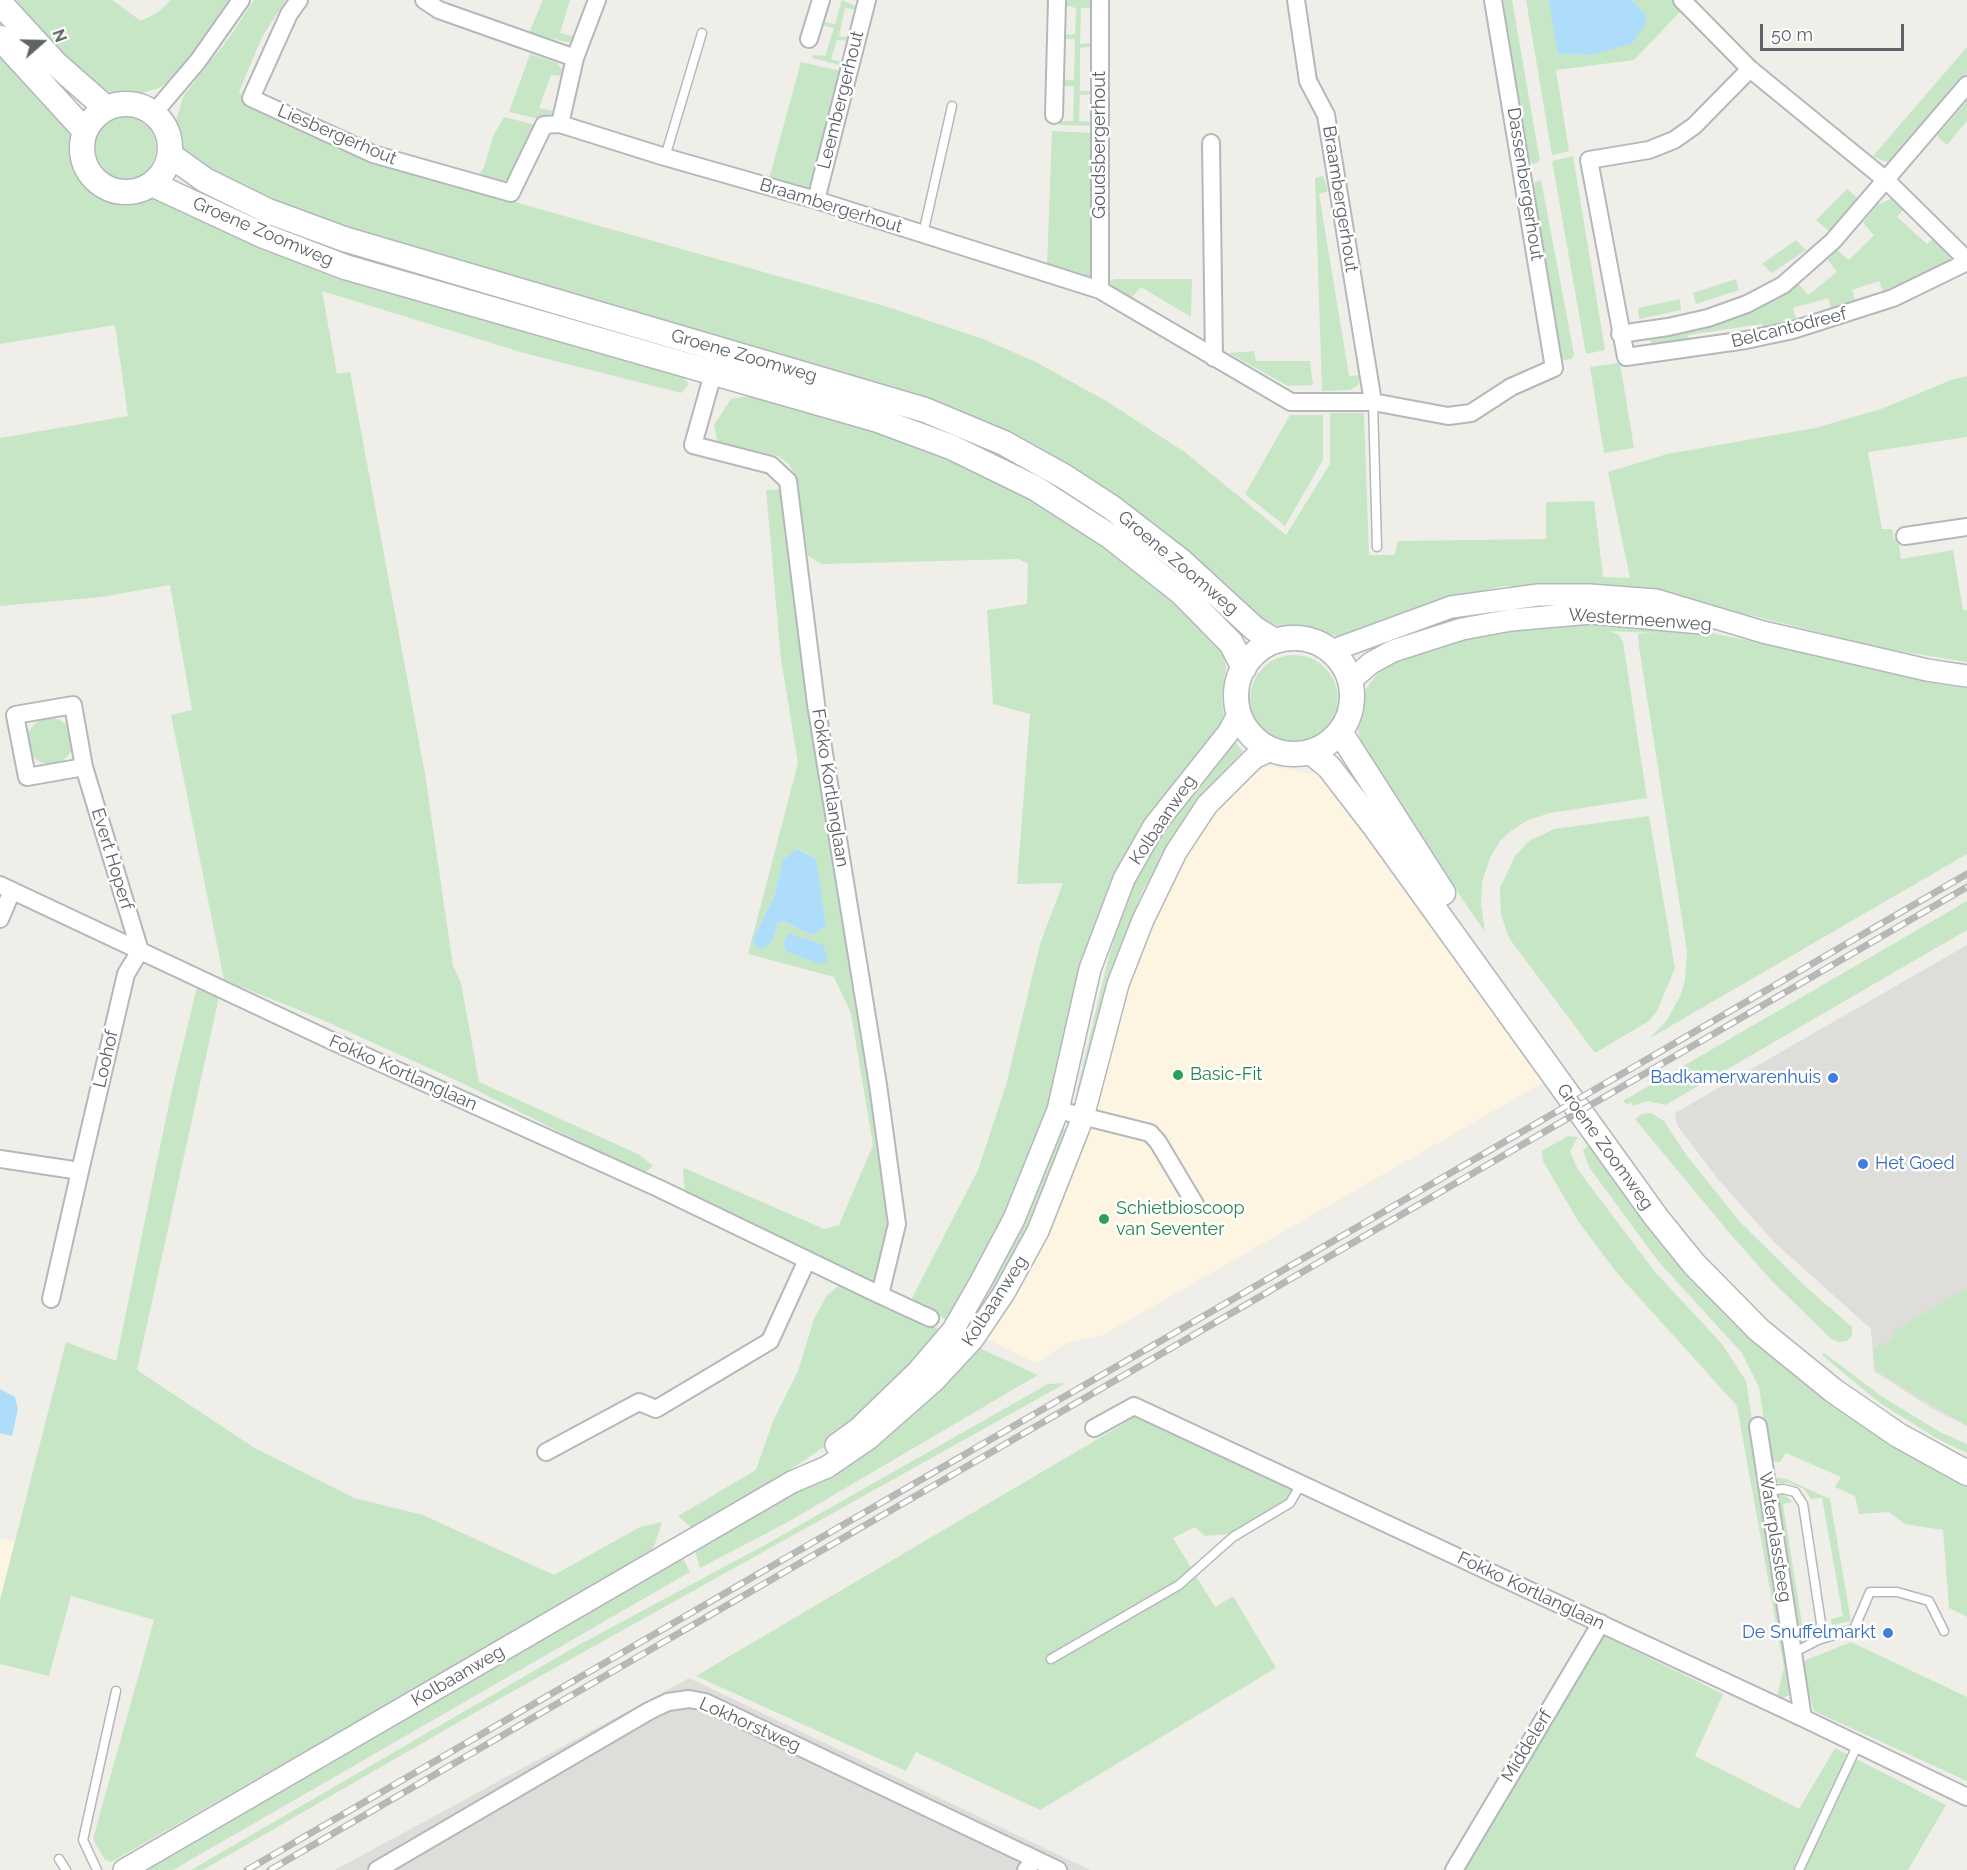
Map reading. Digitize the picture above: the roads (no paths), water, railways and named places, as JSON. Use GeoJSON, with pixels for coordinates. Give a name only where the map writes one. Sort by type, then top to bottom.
{"type":"FeatureCollection","features":[{"type":"Feature","properties":{"kind":"main road"},"geometry":{"type":"LineString","coordinates":[[0,3],[56,64],[106,108]]}},
{"type":"Feature","properties":{"kind":"main road"},"geometry":{"type":"LineString","coordinates":[[0,38],[85,131]]}},
{"type":"Feature","properties":{"kind":"main road"},"geometry":{"type":"LineString","coordinates":[[122,104],[139,106],[153,114],[164,125],[169,140],[170,155],[164,171],[152,183],[138,191],[121,192],[106,187],[93,177],[85,163],[82,147],[85,131],[94,118],[106,108],[122,104]]}},
{"type":"Feature","properties":{"kind":"main road","name":"Groene Zoomweg"},"geometry":{"type":"LineString","coordinates":[[170,155],[205,180],[268,211],[344,239],[925,410],[1004,443],[1065,477],[1111,507],[1180,561],[1255,629],[1275,641]]}},
{"type":"Feature","properties":{"kind":"main road","name":"Groene Zoomweg"},"geometry":{"type":"LineString","coordinates":[[152,183],[264,236],[345,267],[878,420],[951,447],[1035,488],[1111,537],[1182,593],[1231,643],[1244,668]]}},
{"type":"Feature","properties":{"kind":"main road"},"geometry":{"type":"LineString","coordinates":[[1295,638],[1314,641],[1331,651],[1343,664],[1350,681],[1352,697],[1350,714],[1340,732],[1329,743],[1311,752],[1291,754],[1271,750],[1257,741],[1246,728],[1239,713],[1236,698],[1238,682],[1244,668],[1257,652],[1275,641],[1295,638]]}},
{"type":"Feature","properties":{"kind":"main road","name":"Groene Zoomweg"},"geometry":{"type":"LineString","coordinates":[[1340,732],[1458,915],[1611,1133],[1703,1255],[1767,1322],[1840,1382],[1916,1432],[1967,1460]]}},
{"type":"Feature","properties":{"kind":"main road","name":"Groene Zoomweg"},"geometry":{"type":"LineString","coordinates":[[1311,752],[1329,767],[1376,828],[1642,1198],[1694,1264],[1759,1330],[1817,1378],[1898,1435],[1967,1473]]}},
{"type":"Feature","properties":{"kind":"street"},"geometry":{"type":"LineString","coordinates":[[153,114],[198,61],[241,0]]}},
{"type":"Feature","properties":{"kind":"street","name":"Liesbergerhout"},"geometry":{"type":"LineString","coordinates":[[299,0],[289,14],[251,98],[373,154],[511,193],[544,125],[560,124]]}},
{"type":"Feature","properties":{"kind":"street"},"geometry":{"type":"LineString","coordinates":[[424,0],[439,10],[575,58]]}},
{"type":"Feature","properties":{"kind":"street"},"geometry":{"type":"LineString","coordinates":[[560,124],[575,58],[597,0]]}},
{"type":"Feature","properties":{"kind":"street"},"geometry":{"type":"LineString","coordinates":[[809,39],[821,0]]}},
{"type":"Feature","properties":{"kind":"street","name":"Leembergerhout"},"geometry":{"type":"LineString","coordinates":[[816,200],[867,0]]}},
{"type":"Feature","properties":{"kind":"street"},"geometry":{"type":"LineString","coordinates":[[1054,115],[1057,0]]}},
{"type":"Feature","properties":{"kind":"street","name":"Goudsbergerhout"},"geometry":{"type":"LineString","coordinates":[[1100,0],[1100,290]]}},
{"type":"Feature","properties":{"kind":"street","name":"Braambergerhout"},"geometry":{"type":"LineString","coordinates":[[1296,0],[1308,81],[1326,115],[1373,402]]}},
{"type":"Feature","properties":{"kind":"street","name":"Dassenbergerhout"},"geometry":{"type":"LineString","coordinates":[[1493,0],[1554,368]]}},
{"type":"Feature","properties":{"kind":"street","name":"Belcantodreef"},"geometry":{"type":"LineString","coordinates":[[1682,0],[1750,69],[1887,181],[1967,261],[1893,298],[1844,315],[1746,340],[1626,357],[1589,160],[1649,150],[1674,140],[1694,126],[1750,69]]}},
{"type":"Feature","properties":{"kind":"street","name":"Belcantodreef"},"geometry":{"type":"LineString","coordinates":[[1620,334],[1708,318],[1747,304],[1783,285],[1833,241],[1887,181],[1967,85]]}},
{"type":"Feature","properties":{"kind":"street","name":"Braambergerhout"},"geometry":{"type":"LineString","coordinates":[[560,124],[816,200],[1100,290],[1291,402],[1373,402],[1448,416],[1471,413],[1511,387],[1554,368]]}},
{"type":"Feature","properties":{"kind":"street"},"geometry":{"type":"LineString","coordinates":[[1211,143],[1214,358]]}},
{"type":"Feature","properties":{"kind":"street","name":"Fokko Kortlanglaan"},"geometry":{"type":"LineString","coordinates":[[720,348],[693,444],[771,465],[788,481],[816,704],[878,1085],[897,1224],[880,1295]]}},
{"type":"Feature","properties":{"kind":"street"},"geometry":{"type":"LineString","coordinates":[[1905,536],[1967,527]]}},
{"type":"Feature","properties":{"kind":"street","name":"Westermeenweg"},"geometry":{"type":"LineString","coordinates":[[1331,651],[1450,607],[1538,595],[1589,595],[1656,600],[1763,632],[1927,670],[1967,676]]}},
{"type":"Feature","properties":{"kind":"street","name":"Westermeenweg"},"geometry":{"type":"LineString","coordinates":[[1350,681],[1386,655],[1430,639],[1462,629],[1547,615],[1591,613],[1664,618],[1763,632]]}},
{"type":"Feature","properties":{"kind":"street","name":"Evert Hoperf"},"geometry":{"type":"LineString","coordinates":[[84,767],[27,777],[15,716],[73,705],[84,767],[140,951]]}},
{"type":"Feature","properties":{"kind":"street","name":"Kolbaanweg"},"geometry":{"type":"LineString","coordinates":[[792,1482],[883,1405],[917,1372],[953,1330],[1014,1219],[1058,1110],[1090,969],[1124,879],[1154,826],[1228,733],[1239,713]]}},
{"type":"Feature","properties":{"kind":"street","name":"Kolbaanweg"},"geometry":{"type":"LineString","coordinates":[[124,1870],[792,1482],[827,1467],[868,1439],[934,1381],[973,1340],[1004,1293],[1038,1231],[1083,1117],[1118,984],[1143,920],[1176,852],[1207,805],[1254,758],[1271,750]]}},
{"type":"Feature","properties":{"kind":"street"},"geometry":{"type":"LineString","coordinates":[[0,920],[6,888]]}},
{"type":"Feature","properties":{"kind":"street","name":"Fokko Kortlanglaan"},"geometry":{"type":"LineString","coordinates":[[6,888],[658,1188],[930,1318]]}},
{"type":"Feature","properties":{"kind":"street","name":"Loohof"},"geometry":{"type":"LineString","coordinates":[[51,1299],[126,974],[140,951]]}},
{"type":"Feature","properties":{"kind":"street"},"geometry":{"type":"LineString","coordinates":[[1058,1110],[1150,1134],[1158,1142],[1195,1204]]}},
{"type":"Feature","properties":{"kind":"street"},"geometry":{"type":"LineString","coordinates":[[0,1159],[80,1171]]}},
{"type":"Feature","properties":{"kind":"street"},"geometry":{"type":"LineString","coordinates":[[546,1452],[639,1402],[656,1409],[770,1341],[807,1260]]}},
{"type":"Feature","properties":{"kind":"street","name":"Fokko Kortlanglaan"},"geometry":{"type":"LineString","coordinates":[[1094,1428],[1134,1406],[1601,1623],[1967,1797]]}},
{"type":"Feature","properties":{"kind":"street","name":"Waterplassteeg"},"geometry":{"type":"LineString","coordinates":[[1758,1426],[1803,1718]]}},
{"type":"Feature","properties":{"kind":"street","name":"Middelerf"},"geometry":{"type":"LineString","coordinates":[[1454,1870],[1601,1623]]}},
{"type":"Feature","properties":{"kind":"street","name":"Lokhorstweg"},"geometry":{"type":"LineString","coordinates":[[377,1870],[649,1711],[668,1702],[689,1699],[705,1702],[1030,1865]]}},
{"type":"Feature","properties":{"kind":"street"},"geometry":{"type":"LineString","coordinates":[[1030,1865],[1058,1870]]}},
{"type":"Feature","properties":{"kind":"lane"},"geometry":{"type":"LineString","coordinates":[[665,157],[702,33]]}},
{"type":"Feature","properties":{"kind":"lane"},"geometry":{"type":"LineString","coordinates":[[924,234],[952,106]]}},
{"type":"Feature","properties":{"kind":"lane"},"geometry":{"type":"LineString","coordinates":[[1373,402],[1377,547]]}},
{"type":"Feature","properties":{"kind":"lane"},"geometry":{"type":"LineString","coordinates":[[1051,1659],[1179,1585],[1233,1537],[1290,1503],[1301,1484]]}},
{"type":"Feature","properties":{"kind":"lane"},"geometry":{"type":"LineString","coordinates":[[1768,1491],[1783,1489],[1795,1492],[1803,1504],[1821,1623],[1818,1640]]}},
{"type":"Feature","properties":{"kind":"lane"},"geometry":{"type":"LineString","coordinates":[[1793,1653],[1818,1640],[1854,1629],[1870,1592],[1897,1592],[1929,1601],[1944,1631]]}},
{"type":"Feature","properties":{"kind":"lane"},"geometry":{"type":"LineString","coordinates":[[98,1870],[83,1840],[116,1691]]}},
{"type":"Feature","properties":{"kind":"lane"},"geometry":{"type":"LineString","coordinates":[[1799,1870],[1858,1744]]}},
{"type":"Feature","properties":{"kind":"lane"},"geometry":{"type":"LineString","coordinates":[[59,1859],[66,1870]]}},
{"type":"Feature","properties":{"kind":"water"},"geometry":{"type":"Polygon","coordinates":[[[1549,0],[1632,0],[1646,15],[1646,24],[1631,44],[1591,55],[1558,54],[1549,0]]]}},
{"type":"Feature","properties":{"kind":"water"},"geometry":{"type":"Polygon","coordinates":[[[798,849],[816,859],[826,927],[811,935],[784,921],[778,923],[772,941],[764,948],[756,947],[753,939],[774,897],[783,859],[798,849]]]}},
{"type":"Feature","properties":{"kind":"water"},"geometry":{"type":"Polygon","coordinates":[[[788,933],[823,945],[828,961],[820,964],[786,951],[784,943],[788,933]]]}},
{"type":"Feature","properties":{"kind":"water"},"geometry":{"type":"Polygon","coordinates":[[[0,1389],[15,1397],[18,1409],[12,1436],[0,1433],[0,1389]]]}},
{"type":"Feature","properties":{"kind":"railway"},"geometry":{"type":"LineString","coordinates":[[247,1870],[1967,874]]}},
{"type":"Feature","properties":{"kind":"railway"},"geometry":{"type":"LineString","coordinates":[[270,1870],[1967,887]]}},
{"type":"Feature","properties":{"kind":"place","name":"Basic-Fit"},"geometry":{"type":"Point","coordinates":[1178,1075]}},
{"type":"Feature","properties":{"kind":"place","name":"Badkamerwarenhuis"},"geometry":{"type":"Point","coordinates":[1833,1078]}},
{"type":"Feature","properties":{"kind":"place","name":"Het Goed"},"geometry":{"type":"Point","coordinates":[1863,1164]}},
{"type":"Feature","properties":{"kind":"place","name":"Schietbioscoop van Seventer"},"geometry":{"type":"Point","coordinates":[1104,1219]}},
{"type":"Feature","properties":{"kind":"place","name":"De Snuffelmarkt"},"geometry":{"type":"Point","coordinates":[1888,1633]}}]}
